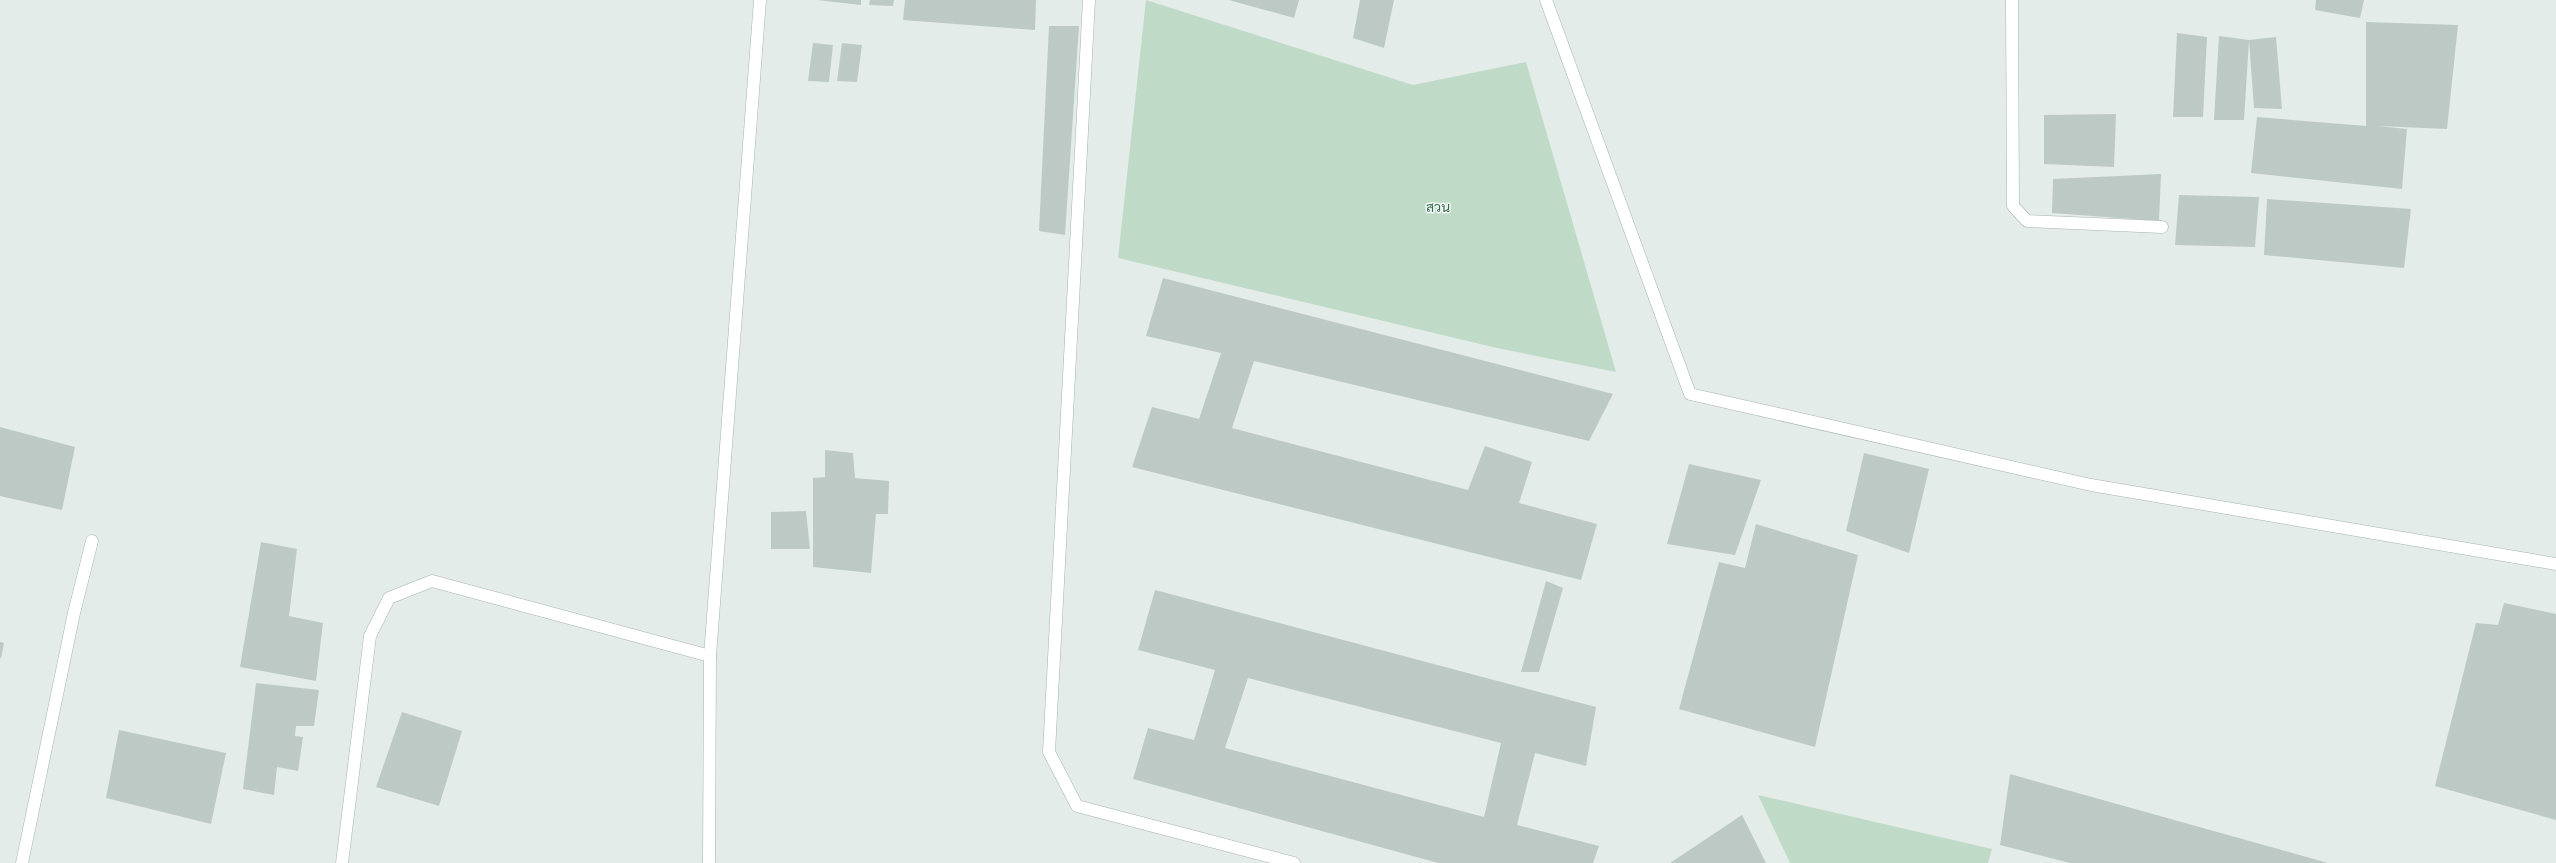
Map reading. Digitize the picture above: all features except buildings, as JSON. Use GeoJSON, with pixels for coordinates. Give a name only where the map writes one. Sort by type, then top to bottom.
{"type":"FeatureCollection","features":[{"type":"Feature","properties":{"kind":"street"},"geometry":{"type":"LineString","coordinates":[[709,863],[710,656],[760,0]]}},
{"type":"Feature","properties":{"kind":"street"},"geometry":{"type":"LineString","coordinates":[[1089,0],[1049,752],[1077,806],[1294,863]]}},
{"type":"Feature","properties":{"kind":"street"},"geometry":{"type":"LineString","coordinates":[[1546,0],[1690,394],[2091,485],[2556,564]]}},
{"type":"Feature","properties":{"kind":"street"},"geometry":{"type":"LineString","coordinates":[[2012,0],[2012,206],[2027,221],[2162,227]]}},
{"type":"Feature","properties":{"kind":"street"},"geometry":{"type":"LineString","coordinates":[[22,863],[74,613],[92,541]]}},
{"type":"Feature","properties":{"kind":"street"},"geometry":{"type":"LineString","coordinates":[[342,863],[370,636],[389,598],[432,581],[710,656]]}},
{"type":"Feature","properties":{"kind":"green space","name":"สวน"},"geometry":{"type":"Polygon","coordinates":[[[1146,0],[1413,85],[1526,62],[1616,372],[1497,348],[1118,258],[1146,0]]]}},
{"type":"Feature","properties":{"kind":"green space"},"geometry":{"type":"Polygon","coordinates":[[[1758,795],[1992,849],[1988,863],[1790,863],[1758,795]]]}}]}
